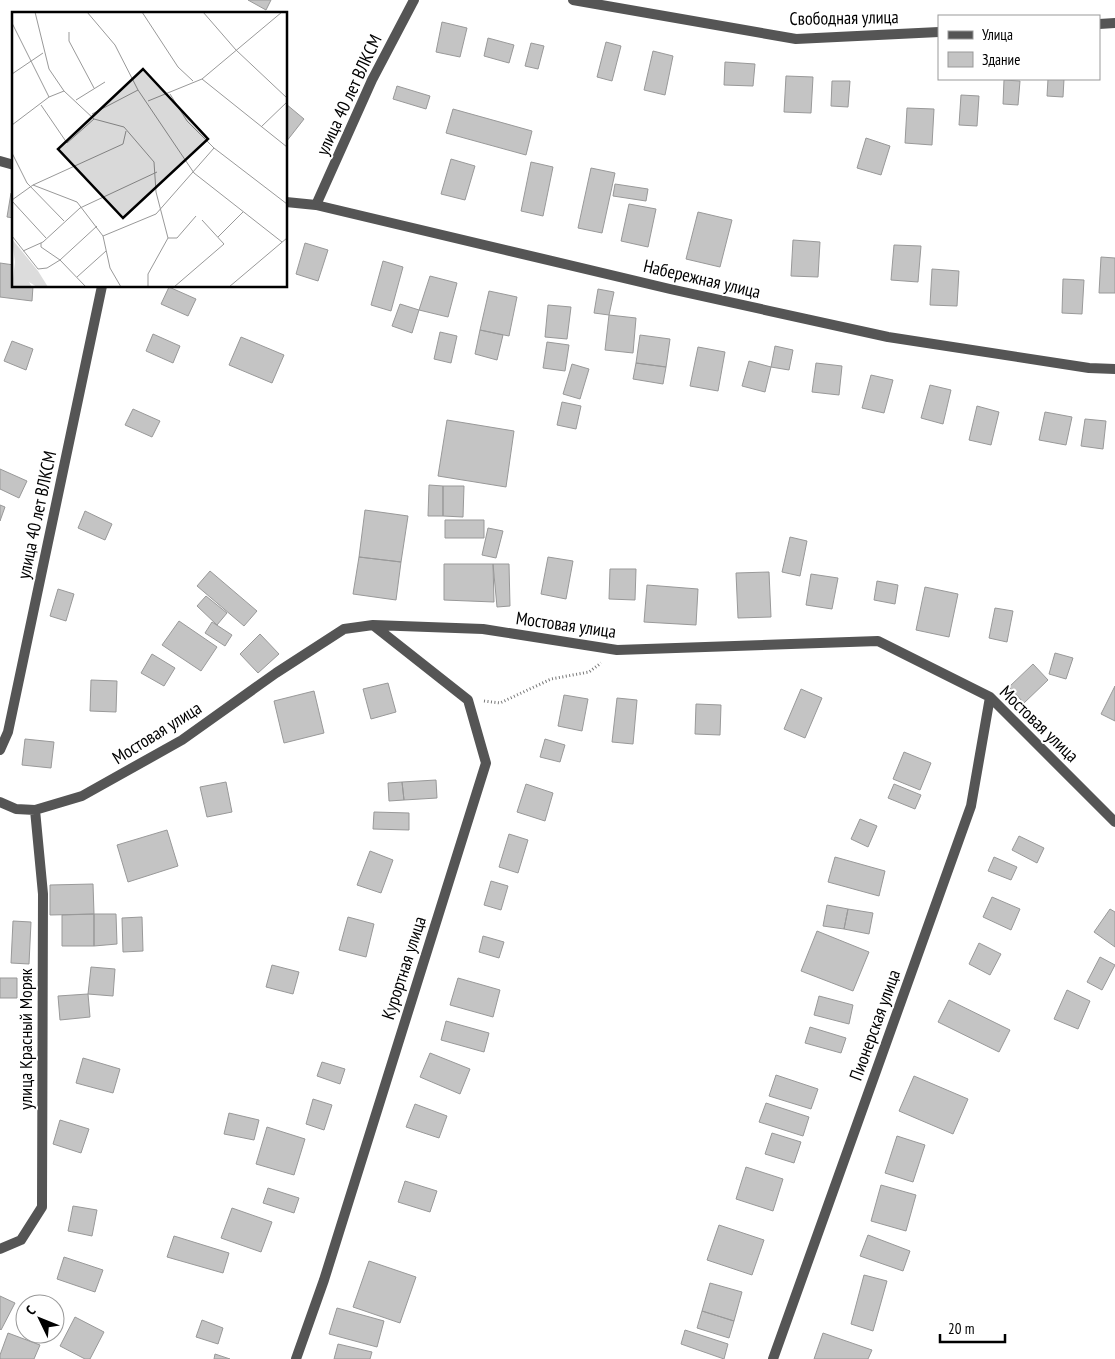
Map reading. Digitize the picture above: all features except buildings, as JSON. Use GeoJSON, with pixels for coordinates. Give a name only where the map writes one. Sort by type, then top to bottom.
{"type":"FeatureCollection","features":[{"type":"Feature","properties":{"kind":"street","name":"улица 40 лет ВЛКСМ"},"geometry":{"type":"LineString","coordinates":[[316,205],[372,80],[414,0]]}},
{"type":"Feature","properties":{"kind":"street","name":"Свободная улица"},"geometry":{"type":"LineString","coordinates":[[573,0],[796,39],[938,32]]}},
{"type":"Feature","properties":{"kind":"street"},"geometry":{"type":"LineString","coordinates":[[1100,24],[1115,23]]}},
{"type":"Feature","properties":{"kind":"street","name":"Набережная улица"},"geometry":{"type":"LineString","coordinates":[[288,202],[316,205],[670,289],[888,337],[1089,368],[1115,370]]}},
{"type":"Feature","properties":{"kind":"street","name":"улица 40 лет ВЛКСМ"},"geometry":{"type":"LineString","coordinates":[[0,750],[8,732],[102,288]]}},
{"type":"Feature","properties":{"kind":"street"},"geometry":{"type":"LineString","coordinates":[[373,625],[468,700]]}},
{"type":"Feature","properties":{"kind":"street","name":"Мостовая улица"},"geometry":{"type":"LineString","coordinates":[[0,802],[16,809],[35,810],[82,796],[182,740],[276,672],[344,629],[373,625],[483,629],[617,650],[878,641],[990,697],[1115,822]]}},
{"type":"Feature","properties":{"kind":"street","name":"Пионерская улица"},"geometry":{"type":"LineString","coordinates":[[773,1359],[971,806],[990,697]]}},
{"type":"Feature","properties":{"kind":"street","name":"Курортная улица"},"geometry":{"type":"LineString","coordinates":[[296,1359],[324,1280],[486,763],[468,700]]}},
{"type":"Feature","properties":{"kind":"street","name":"улица Красный Моряк"},"geometry":{"type":"LineString","coordinates":[[0,1249],[21,1240],[42,1207],[43,894],[35,810]]}},
{"type":"Feature","properties":{"kind":"path"},"geometry":{"type":"LineString","coordinates":[[468,700],[500,702],[551,679],[589,672],[617,650]]}}]}
